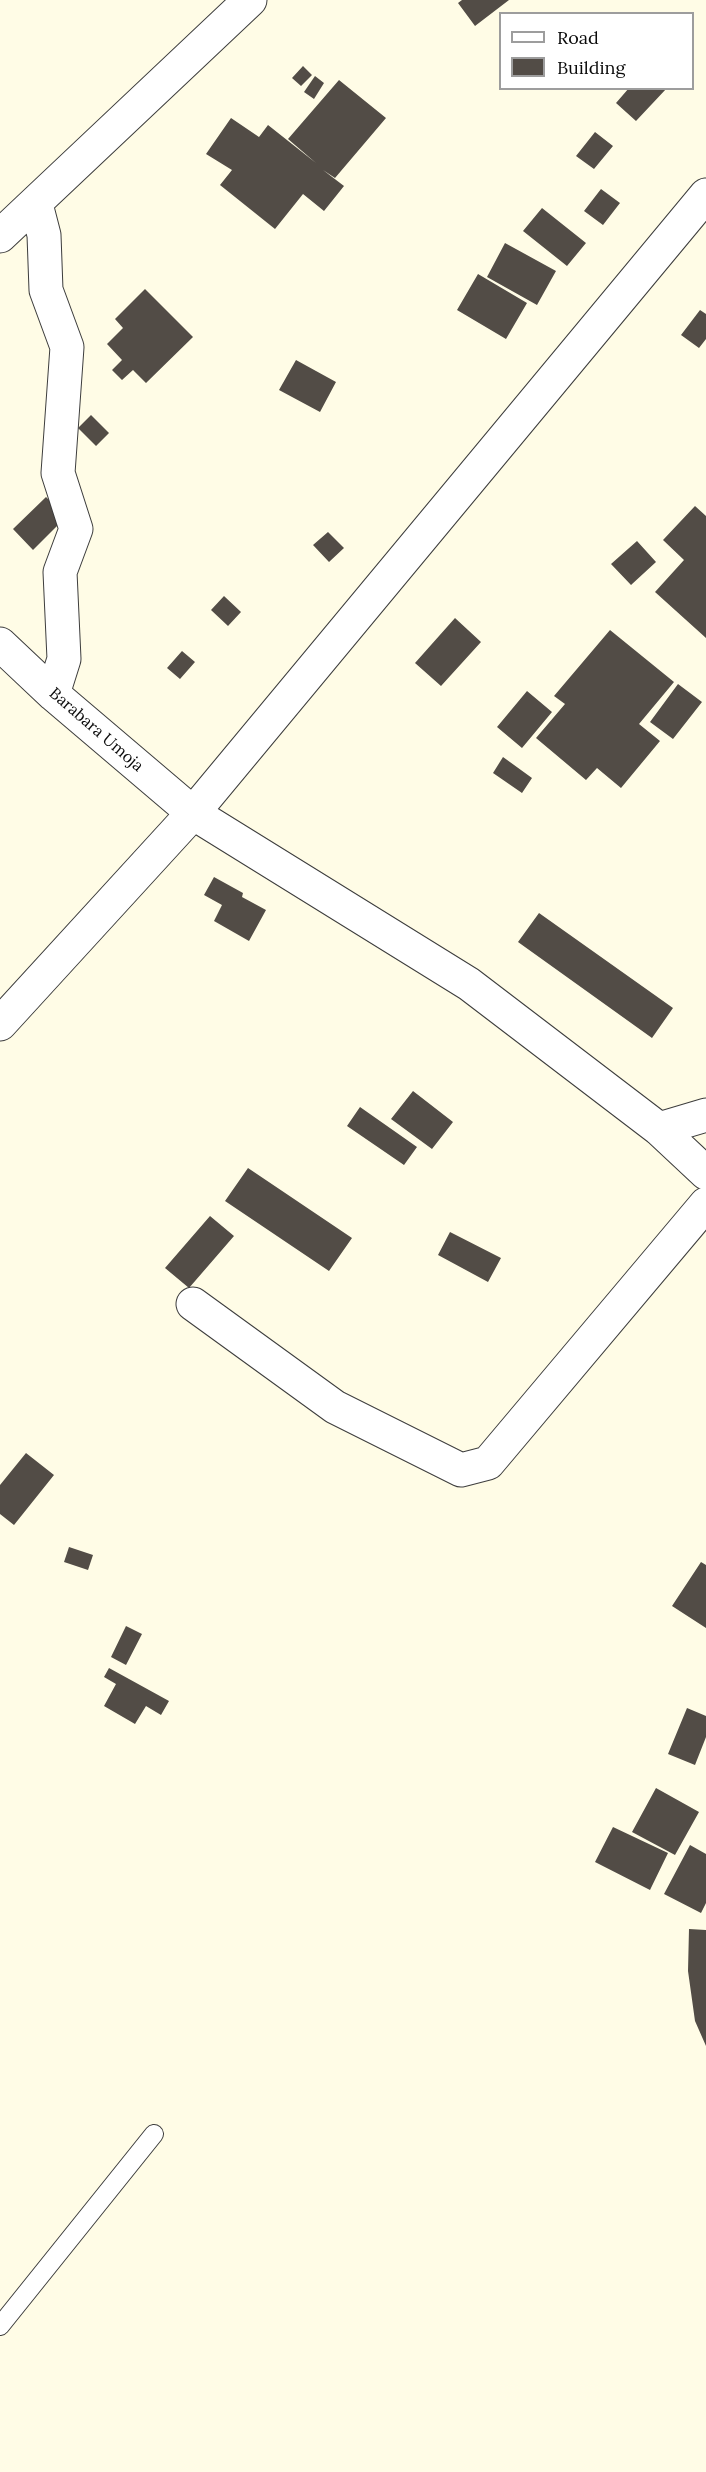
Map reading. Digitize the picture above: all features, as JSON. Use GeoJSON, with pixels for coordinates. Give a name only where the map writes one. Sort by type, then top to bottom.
{"type":"FeatureCollection","features":[{"type":"Feature","properties":{"kind":"street"},"geometry":{"type":"LineString","coordinates":[[0,236],[250,0]]}},
{"type":"Feature","properties":{"kind":"street"},"geometry":{"type":"LineString","coordinates":[[0,1024],[193,813],[706,195]]}},
{"type":"Feature","properties":{"kind":"street"},"geometry":{"type":"LineString","coordinates":[[36,204],[44,235],[46,290],[68,346],[58,473],[76,529],[60,572],[64,659],[53,694]]}},
{"type":"Feature","properties":{"kind":"street","name":"Barabara Umoja"},"geometry":{"type":"LineString","coordinates":[[0,644],[53,694],[193,813],[469,984],[659,1129],[706,1173]]}},
{"type":"Feature","properties":{"kind":"street"},"geometry":{"type":"LineString","coordinates":[[659,1129],[706,1115]]}},
{"type":"Feature","properties":{"kind":"street"},"geometry":{"type":"LineString","coordinates":[[193,1304],[335,1407],[461,1470],[488,1463],[706,1204]]}},
{"type":"Feature","properties":{"kind":"lane"},"geometry":{"type":"LineString","coordinates":[[0,2326],[154,2134]]}},
{"type":"Feature","properties":{"kind":"building"},"geometry":{"type":"Polygon","coordinates":[[[462,0],[509,0],[475,26],[458,3],[462,0]]]}},
{"type":"Feature","properties":{"kind":"building"},"geometry":{"type":"Polygon","coordinates":[[[303,66],[312,75],[301,86],[292,78],[303,66]]]}},
{"type":"Feature","properties":{"kind":"building"},"geometry":{"type":"Polygon","coordinates":[[[315,76],[324,83],[314,99],[304,92],[315,76]]]}},
{"type":"Feature","properties":{"kind":"building"},"geometry":{"type":"Polygon","coordinates":[[[339,80],[386,118],[335,178],[323,170],[344,186],[324,211],[303,194],[275,229],[220,185],[232,170],[206,154],[231,118],[259,137],[268,125],[316,163],[288,139],[339,80]]]}},
{"type":"Feature","properties":{"kind":"building"},"geometry":{"type":"Polygon","coordinates":[[[627,90],[665,90],[636,121],[616,103],[627,90]]]}},
{"type":"Feature","properties":{"kind":"building"},"geometry":{"type":"Polygon","coordinates":[[[595,132],[613,146],[594,169],[576,156],[595,132]]]}},
{"type":"Feature","properties":{"kind":"building"},"geometry":{"type":"Polygon","coordinates":[[[601,189],[620,203],[603,225],[584,211],[601,189]]]}},
{"type":"Feature","properties":{"kind":"building"},"geometry":{"type":"Polygon","coordinates":[[[542,208],[586,243],[567,266],[523,231],[542,208]]]}},
{"type":"Feature","properties":{"kind":"building"},"geometry":{"type":"Polygon","coordinates":[[[505,243],[556,271],[537,305],[487,277],[505,243]]]}},
{"type":"Feature","properties":{"kind":"building"},"geometry":{"type":"Polygon","coordinates":[[[478,274],[527,303],[506,339],[457,310],[478,274]]]}},
{"type":"Feature","properties":{"kind":"building"},"geometry":{"type":"Polygon","coordinates":[[[145,289],[193,337],[146,383],[133,370],[122,380],[112,370],[122,360],[107,344],[123,328],[115,319],[145,289]]]}},
{"type":"Feature","properties":{"kind":"building"},"geometry":{"type":"Polygon","coordinates":[[[700,310],[706,314],[706,339],[699,348],[681,335],[700,310]]]}},
{"type":"Feature","properties":{"kind":"building"},"geometry":{"type":"Polygon","coordinates":[[[296,360],[336,382],[320,412],[279,390],[296,360]]]}},
{"type":"Feature","properties":{"kind":"building"},"geometry":{"type":"Polygon","coordinates":[[[91,415],[109,433],[96,446],[78,428],[91,415]]]}},
{"type":"Feature","properties":{"kind":"building"},"geometry":{"type":"Polygon","coordinates":[[[46,497],[66,517],[33,550],[13,529],[46,497]]]}},
{"type":"Feature","properties":{"kind":"building"},"geometry":{"type":"Polygon","coordinates":[[[695,506],[706,516],[706,638],[655,592],[684,560],[663,540],[695,506]]]}},
{"type":"Feature","properties":{"kind":"building"},"geometry":{"type":"Polygon","coordinates":[[[328,532],[344,548],[329,562],[313,545],[328,532]]]}},
{"type":"Feature","properties":{"kind":"building"},"geometry":{"type":"Polygon","coordinates":[[[637,541],[656,562],[631,585],[611,564],[637,541]]]}},
{"type":"Feature","properties":{"kind":"building"},"geometry":{"type":"Polygon","coordinates":[[[224,596],[241,612],[228,626],[211,610],[224,596]]]}},
{"type":"Feature","properties":{"kind":"building"},"geometry":{"type":"Polygon","coordinates":[[[455,618],[481,642],[441,686],[415,663],[455,618]]]}},
{"type":"Feature","properties":{"kind":"building"},"geometry":{"type":"Polygon","coordinates":[[[610,630],[674,682],[639,724],[660,741],[621,788],[597,768],[586,780],[536,738],[565,704],[554,696],[610,630]]]}},
{"type":"Feature","properties":{"kind":"building"},"geometry":{"type":"Polygon","coordinates":[[[182,651],[195,662],[180,679],[167,668],[182,651]]]}},
{"type":"Feature","properties":{"kind":"building"},"geometry":{"type":"Polygon","coordinates":[[[678,684],[702,702],[673,739],[650,722],[678,684]]]}},
{"type":"Feature","properties":{"kind":"building"},"geometry":{"type":"Polygon","coordinates":[[[527,691],[552,712],[522,748],[497,727],[527,691]]]}},
{"type":"Feature","properties":{"kind":"building"},"geometry":{"type":"Polygon","coordinates":[[[503,757],[532,778],[522,793],[493,773],[503,757]]]}},
{"type":"Feature","properties":{"kind":"building"},"geometry":{"type":"Polygon","coordinates":[[[214,877],[243,893],[242,897],[266,910],[249,941],[214,921],[222,905],[204,895],[214,877]]]}},
{"type":"Feature","properties":{"kind":"building"},"geometry":{"type":"Polygon","coordinates":[[[539,913],[673,1008],[652,1038],[518,942],[539,913]]]}},
{"type":"Feature","properties":{"kind":"building"},"geometry":{"type":"Polygon","coordinates":[[[413,1091],[453,1122],[432,1149],[391,1119],[413,1091]]]}},
{"type":"Feature","properties":{"kind":"building"},"geometry":{"type":"Polygon","coordinates":[[[360,1107],[417,1147],[404,1165],[347,1126],[360,1107]]]}},
{"type":"Feature","properties":{"kind":"building"},"geometry":{"type":"Polygon","coordinates":[[[248,1168],[352,1238],[329,1271],[225,1201],[248,1168]]]}},
{"type":"Feature","properties":{"kind":"building"},"geometry":{"type":"Polygon","coordinates":[[[210,1216],[234,1236],[189,1288],[165,1268],[210,1216]]]}},
{"type":"Feature","properties":{"kind":"building"},"geometry":{"type":"Polygon","coordinates":[[[450,1232],[501,1258],[488,1282],[438,1255],[450,1232]]]}},
{"type":"Feature","properties":{"kind":"building"},"geometry":{"type":"Polygon","coordinates":[[[26,1453],[54,1475],[14,1525],[0,1514],[0,1485],[26,1453]]]}},
{"type":"Feature","properties":{"kind":"building"},"geometry":{"type":"Polygon","coordinates":[[[69,1547],[93,1555],[88,1570],[64,1562],[69,1547]]]}},
{"type":"Feature","properties":{"kind":"building"},"geometry":{"type":"Polygon","coordinates":[[[701,1562],[706,1565],[706,1628],[672,1606],[701,1562]]]}},
{"type":"Feature","properties":{"kind":"building"},"geometry":{"type":"Polygon","coordinates":[[[126,1626],[142,1634],[126,1665],[111,1657],[126,1626]]]}},
{"type":"Feature","properties":{"kind":"building"},"geometry":{"type":"Polygon","coordinates":[[[109,1668],[169,1701],[161,1715],[146,1706],[135,1724],[104,1706],[116,1684],[104,1677],[109,1668]]]}},
{"type":"Feature","properties":{"kind":"building"},"geometry":{"type":"Polygon","coordinates":[[[687,1708],[706,1716],[706,1737],[695,1765],[668,1754],[687,1708]]]}},
{"type":"Feature","properties":{"kind":"building"},"geometry":{"type":"Polygon","coordinates":[[[656,1788],[699,1812],[675,1855],[632,1832],[656,1788]]]}},
{"type":"Feature","properties":{"kind":"building"},"geometry":{"type":"Polygon","coordinates":[[[613,1827],[668,1853],[650,1890],[595,1862],[613,1827]]]}},
{"type":"Feature","properties":{"kind":"building"},"geometry":{"type":"Polygon","coordinates":[[[690,1845],[706,1854],[706,1903],[701,1913],[664,1894],[690,1845]]]}},
{"type":"Feature","properties":{"kind":"building"},"geometry":{"type":"Polygon","coordinates":[[[689,1929],[706,1930],[706,2046],[695,2021],[688,1971],[689,1929]]]}}]}
